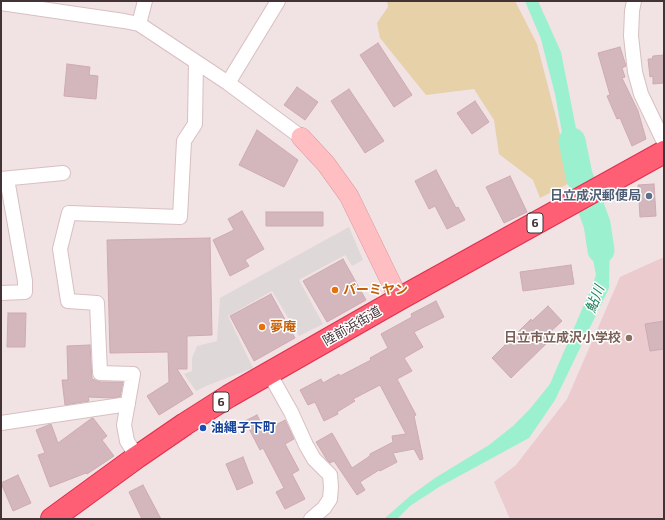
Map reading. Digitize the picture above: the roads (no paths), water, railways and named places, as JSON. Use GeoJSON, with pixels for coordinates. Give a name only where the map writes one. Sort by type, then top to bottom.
{"type":"FeatureCollection","features":[{"type":"Feature","properties":{"kind":"highway","name":"陸前浜街道"},"geometry":{"type":"LineString","coordinates":[[52,519],[185,424],[269,373],[615,178],[664,152]]}},
{"type":"Feature","properties":{"kind":"street"},"geometry":{"type":"LineString","coordinates":[[139,24],[145,1]]}},
{"type":"Feature","properties":{"kind":"street"},"geometry":{"type":"LineString","coordinates":[[228,83],[278,1]]}},
{"type":"Feature","properties":{"kind":"street"},"geometry":{"type":"LineString","coordinates":[[634,1],[632,10],[631,36],[635,72],[641,94],[664,142]]}},
{"type":"Feature","properties":{"kind":"street"},"geometry":{"type":"LineString","coordinates":[[1,3],[124,20],[139,24],[228,83],[301,137],[326,164],[349,196],[399,300]]}},
{"type":"Feature","properties":{"kind":"street"},"geometry":{"type":"LineString","coordinates":[[137,457],[127,441],[124,425],[133,374],[100,373],[96,303],[68,301],[60,249],[68,213],[180,217],[184,140],[195,124],[196,62]]}},
{"type":"Feature","properties":{"kind":"street"},"geometry":{"type":"LineString","coordinates":[[1,293],[25,292],[25,282],[4,179],[63,173]]}},
{"type":"Feature","properties":{"kind":"street"},"geometry":{"type":"LineString","coordinates":[[269,373],[291,412],[314,459],[330,475],[330,499],[324,508],[311,519]]}},
{"type":"Feature","properties":{"kind":"street"},"geometry":{"type":"LineString","coordinates":[[1,423],[128,404]]}},
{"type":"Feature","properties":{"kind":"water"},"geometry":{"type":"Polygon","coordinates":[[[525,1],[538,1],[561,52],[585,174],[571,182],[555,94],[541,39],[525,1]]]}},
{"type":"Feature","properties":{"kind":"water"},"geometry":{"type":"Polygon","coordinates":[[[601,210],[610,235],[609,288],[555,400],[529,438],[439,487],[410,506],[397,519],[384,519],[410,496],[435,478],[489,445],[513,426],[529,410],[550,384],[596,275],[585,218],[601,210]]]}},
{"type":"Feature","properties":{"kind":"waterway","name":"鮎川"},"geometry":{"type":"LineString","coordinates":[[572,141],[579,175],[597,224],[601,250]]}},
{"type":"Feature","properties":{"kind":"place","name":"日立成沢郵便局"},"geometry":{"type":"Point","coordinates":[649,196]}},
{"type":"Feature","properties":{"kind":"place","name":"バーミヤン"},"geometry":{"type":"Point","coordinates":[335,290]}},
{"type":"Feature","properties":{"kind":"place","name":"夢庵"},"geometry":{"type":"Point","coordinates":[262,327]}},
{"type":"Feature","properties":{"kind":"place","name":"日立市立成沢小学校"},"geometry":{"type":"Point","coordinates":[629,338]}},
{"type":"Feature","properties":{"kind":"place","name":"油縄子下町"},"geometry":{"type":"Point","coordinates":[203,428]}}]}
